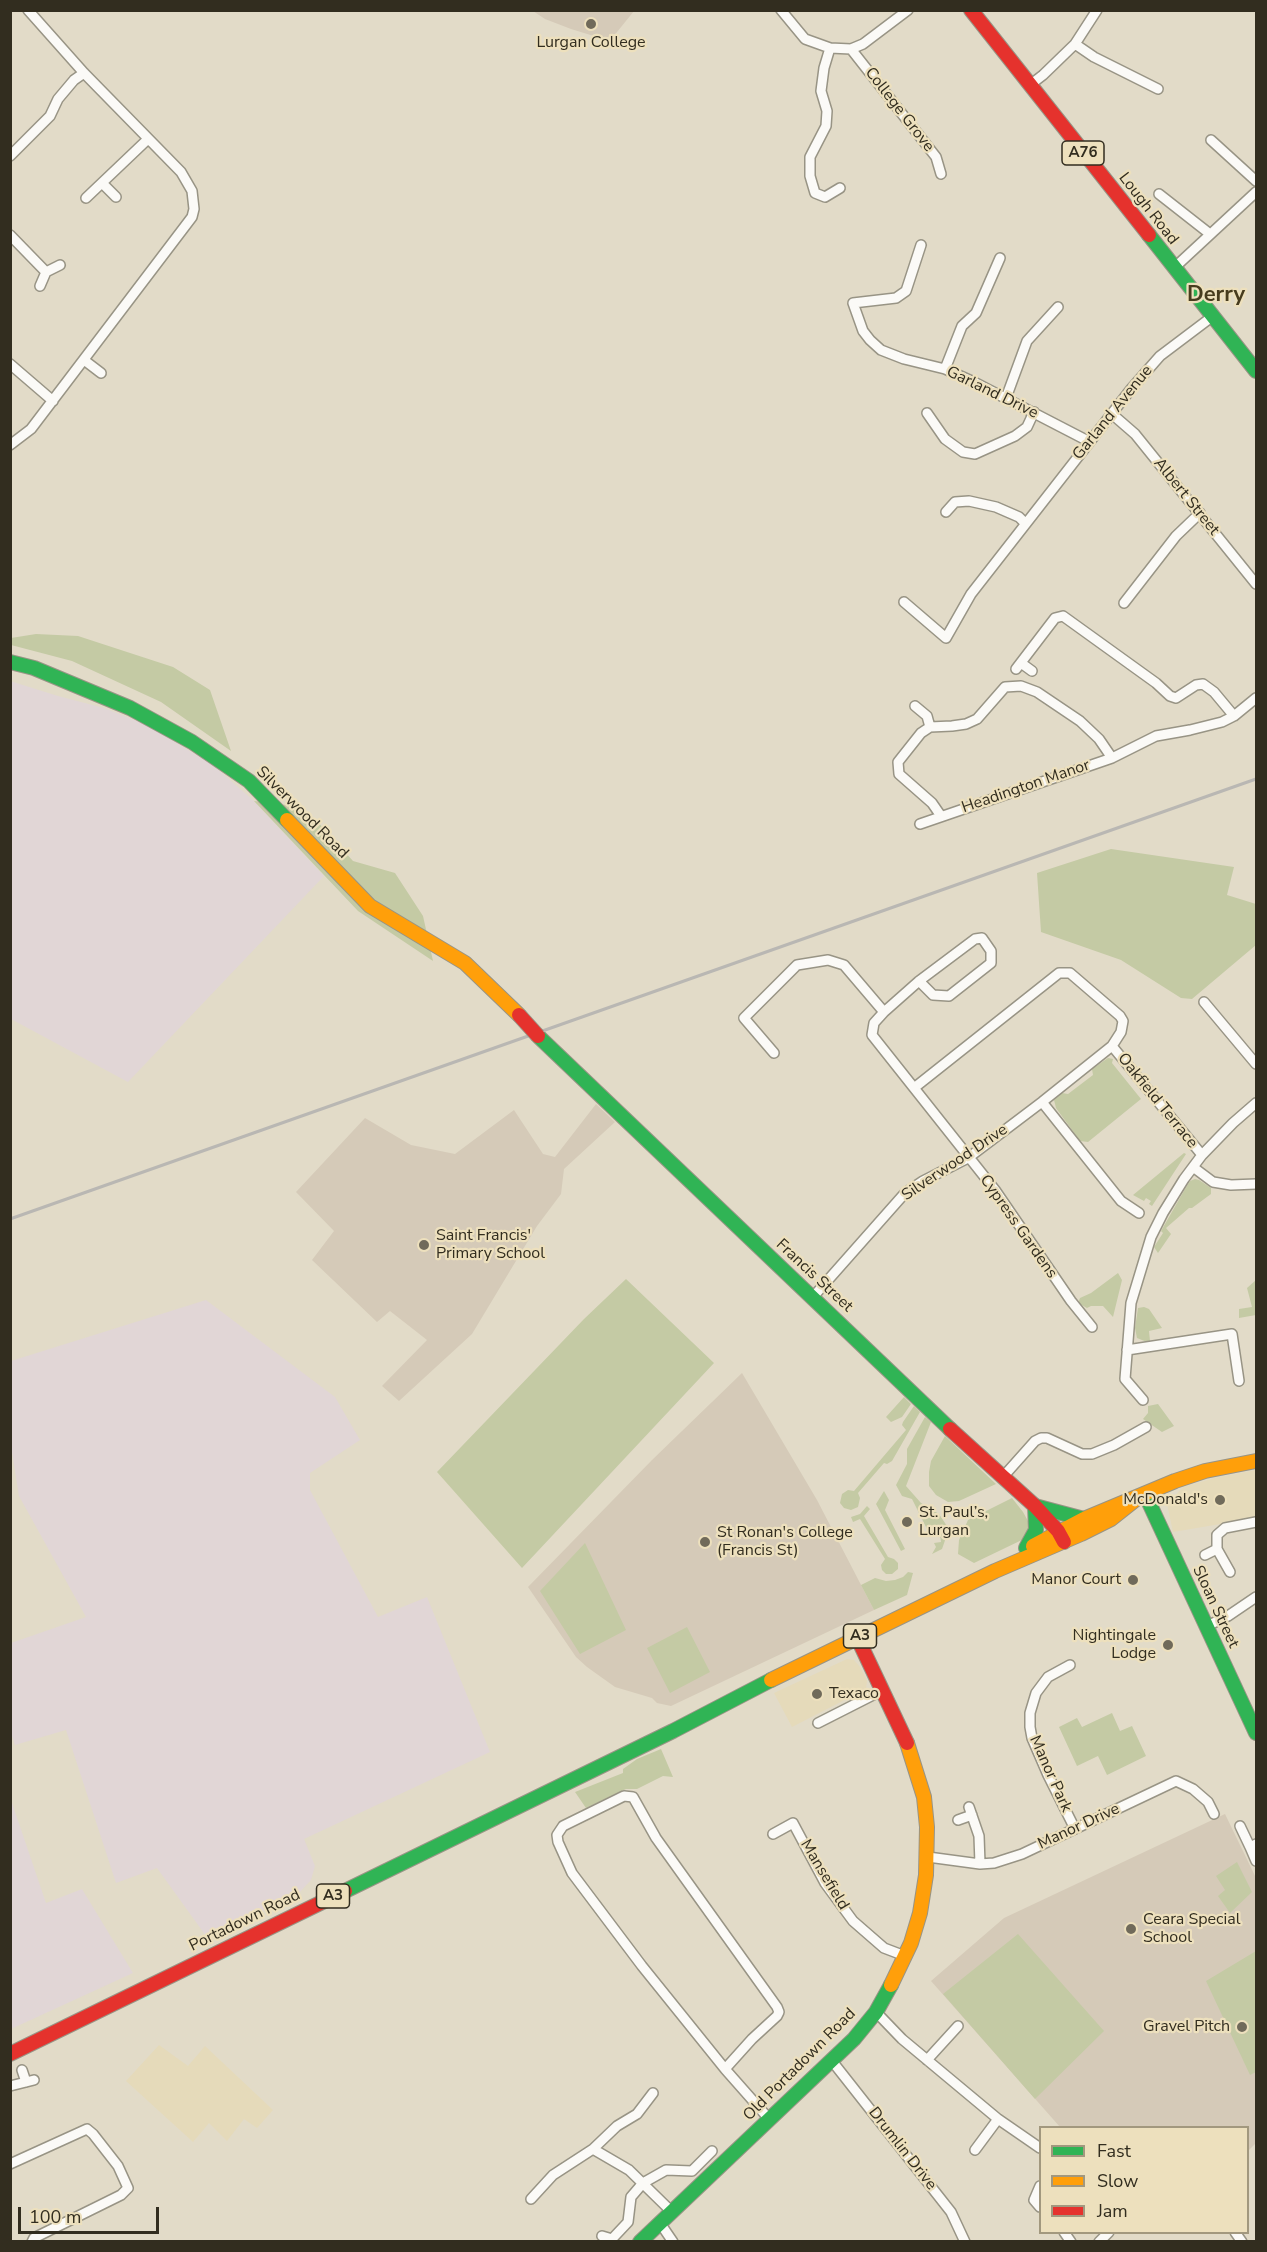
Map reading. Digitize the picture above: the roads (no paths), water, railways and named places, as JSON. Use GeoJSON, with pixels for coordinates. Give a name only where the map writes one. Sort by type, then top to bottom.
{"type":"FeatureCollection","features":[{"type":"Feature","properties":{"kind":"main road","name":"Lough Road"},"geometry":{"type":"LineString","coordinates":[[971,10],[1257,371]]}},
{"type":"Feature","properties":{"kind":"main road","name":"Silverwood Road"},"geometry":{"type":"LineString","coordinates":[[10,662],[34,668],[130,708],[192,742],[249,781],[370,906],[465,963],[538,1036]]}},
{"type":"Feature","properties":{"kind":"main road","name":"Francis Street"},"geometry":{"type":"LineString","coordinates":[[538,1036],[1002,1478],[1035,1506],[1061,1537]]}},
{"type":"Feature","properties":{"kind":"main road","name":"A3"},"geometry":{"type":"LineString","coordinates":[[857,1637],[1061,1537],[1084,1519],[1175,1480],[1205,1471],[1257,1461]]}},
{"type":"Feature","properties":{"kind":"main road","name":"A3"},"geometry":{"type":"LineString","coordinates":[[995,1571],[1023,1551],[1111,1519],[1143,1495]]}},
{"type":"Feature","properties":{"kind":"main road","name":"Sloan Street"},"geometry":{"type":"LineString","coordinates":[[1143,1495],[1257,1733]]}},
{"type":"Feature","properties":{"kind":"main road"},"geometry":{"type":"LineString","coordinates":[[1023,1551],[1036,1530],[1035,1506],[1084,1519]]}},
{"type":"Feature","properties":{"kind":"main road","name":"Old Portadown Road"},"geometry":{"type":"LineString","coordinates":[[639,2241],[770,2120],[863,2029],[876,2012],[905,1956],[920,1913],[928,1857],[927,1814],[915,1763],[905,1735],[857,1637]]}},
{"type":"Feature","properties":{"kind":"main road","name":"Portadown Road"},"geometry":{"type":"LineString","coordinates":[[10,2054],[673,1731],[857,1637]]}},
{"type":"Feature","properties":{"kind":"street"},"geometry":{"type":"LineString","coordinates":[[10,445],[32,429],[84,360],[192,216],[194,200],[189,183],[84,73],[28,10]]}},
{"type":"Feature","properties":{"kind":"street"},"geometry":{"type":"LineString","coordinates":[[781,10],[805,39],[830,48],[851,49],[863,44],[908,10]]}},
{"type":"Feature","properties":{"kind":"street"},"geometry":{"type":"LineString","coordinates":[[1030,85],[1075,44],[1097,10]]}},
{"type":"Feature","properties":{"kind":"street"},"geometry":{"type":"LineString","coordinates":[[1075,44],[1094,57],[1158,89]]}},
{"type":"Feature","properties":{"kind":"street"},"geometry":{"type":"LineString","coordinates":[[830,48],[821,91],[827,111],[826,126],[810,157],[810,176],[815,193],[825,196],[840,188]]}},
{"type":"Feature","properties":{"kind":"street","name":"College Grove"},"geometry":{"type":"LineString","coordinates":[[851,49],[936,157],[941,174]]}},
{"type":"Feature","properties":{"kind":"street"},"geometry":{"type":"LineString","coordinates":[[10,156],[50,116],[63,93],[84,73]]}},
{"type":"Feature","properties":{"kind":"street"},"geometry":{"type":"LineString","coordinates":[[86,198],[148,139]]}},
{"type":"Feature","properties":{"kind":"street"},"geometry":{"type":"LineString","coordinates":[[1211,140],[1257,181]]}},
{"type":"Feature","properties":{"kind":"street"},"geometry":{"type":"LineString","coordinates":[[102,183],[116,197]]}},
{"type":"Feature","properties":{"kind":"street"},"geometry":{"type":"LineString","coordinates":[[1174,268],[1257,192]]}},
{"type":"Feature","properties":{"kind":"street"},"geometry":{"type":"LineString","coordinates":[[1159,194],[1210,234]]}},
{"type":"Feature","properties":{"kind":"street"},"geometry":{"type":"LineString","coordinates":[[10,235],[46,272]]}},
{"type":"Feature","properties":{"kind":"street","name":"Garland Drive"},"geometry":{"type":"LineString","coordinates":[[921,245],[906,291],[896,298],[853,303],[863,331],[881,350],[904,359],[945,369],[1090,442]]}},
{"type":"Feature","properties":{"kind":"street"},"geometry":{"type":"LineString","coordinates":[[945,369],[962,326],[976,313],[1000,258]]}},
{"type":"Feature","properties":{"kind":"street"},"geometry":{"type":"LineString","coordinates":[[40,286],[46,272],[60,265]]}},
{"type":"Feature","properties":{"kind":"street"},"geometry":{"type":"LineString","coordinates":[[1006,398],[1027,341],[1058,307]]}},
{"type":"Feature","properties":{"kind":"street","name":"Garland Avenue"},"geometry":{"type":"LineString","coordinates":[[904,602],[946,638],[971,594],[1025,523],[1160,356],[1213,316]]}},
{"type":"Feature","properties":{"kind":"street"},"geometry":{"type":"LineString","coordinates":[[84,360],[101,373]]}},
{"type":"Feature","properties":{"kind":"street"},"geometry":{"type":"LineString","coordinates":[[10,364],[53,401]]}},
{"type":"Feature","properties":{"kind":"street"},"geometry":{"type":"LineString","coordinates":[[927,413],[945,440],[963,452],[975,454],[1015,436],[1027,427],[1034,412]]}},
{"type":"Feature","properties":{"kind":"street","name":"Albert Street"},"geometry":{"type":"LineString","coordinates":[[1112,414],[1135,434],[1257,584]]}},
{"type":"Feature","properties":{"kind":"street"},"geometry":{"type":"LineString","coordinates":[[946,512],[955,502],[982,503],[1008,512],[1025,523]]}},
{"type":"Feature","properties":{"kind":"street"},"geometry":{"type":"LineString","coordinates":[[1124,603],[1176,536],[1200,513]]}},
{"type":"Feature","properties":{"kind":"street"},"geometry":{"type":"LineString","coordinates":[[1032,671],[1018,666],[1055,618],[1063,616],[1150,678],[1170,696],[1176,698],[1196,685],[1203,684],[1214,692],[1234,716]]}},
{"type":"Feature","properties":{"kind":"street","name":"Headington Manor"},"geometry":{"type":"LineString","coordinates":[[941,816],[933,803],[899,774],[898,762],[921,733],[930,727],[966,724],[977,719],[1005,687],[1021,686],[1037,692],[1080,721],[1099,739],[1112,758]]}},
{"type":"Feature","properties":{"kind":"street","name":"Headington Manor"},"geometry":{"type":"LineString","coordinates":[[920,824],[1112,758],[1156,736],[1222,722],[1234,716],[1257,698]]}},
{"type":"Feature","properties":{"kind":"street"},"geometry":{"type":"LineString","coordinates":[[915,706],[927,716],[930,727]]}},
{"type":"Feature","properties":{"kind":"street"},"geometry":{"type":"LineString","coordinates":[[774,1053],[744,1020],[745,1016],[797,965],[828,960],[844,965],[884,1012],[919,981],[975,939],[982,938],[991,951],[991,963],[949,996],[933,995],[919,981]]}},
{"type":"Feature","properties":{"kind":"street"},"geometry":{"type":"LineString","coordinates":[[914,1088],[1056,975],[1064,972],[1070,973],[1120,1016],[1123,1021],[1121,1032],[1112,1046]]}},
{"type":"Feature","properties":{"kind":"street"},"geometry":{"type":"LineString","coordinates":[[1204,1002],[1257,1064]]}},
{"type":"Feature","properties":{"kind":"street","name":"Cypress Gardens"},"geometry":{"type":"LineString","coordinates":[[884,1012],[874,1023],[872,1035],[995,1190],[1071,1301],[1092,1327]]}},
{"type":"Feature","properties":{"kind":"street","name":"Silverwood Drive"},"geometry":{"type":"LineString","coordinates":[[813,1297],[905,1193],[968,1158],[1112,1046]]}},
{"type":"Feature","properties":{"kind":"street","name":"Oakfield Terrace"},"geometry":{"type":"LineString","coordinates":[[1112,1046],[1202,1155]]}},
{"type":"Feature","properties":{"kind":"street"},"geometry":{"type":"LineString","coordinates":[[1042,1102],[1121,1201],[1139,1213]]}},
{"type":"Feature","properties":{"kind":"street"},"geometry":{"type":"LineString","coordinates":[[1143,1400],[1125,1379],[1134,1290],[1151,1237],[1163,1213],[1202,1155],[1233,1123],[1257,1103]]}},
{"type":"Feature","properties":{"kind":"street"},"geometry":{"type":"LineString","coordinates":[[1193,1167],[1213,1182],[1231,1185],[1257,1184]]}},
{"type":"Feature","properties":{"kind":"street"},"geometry":{"type":"LineString","coordinates":[[1127,1350],[1232,1334],[1239,1381]]}},
{"type":"Feature","properties":{"kind":"street"},"geometry":{"type":"LineString","coordinates":[[1002,1478],[1035,1441],[1041,1438],[1047,1438],[1082,1454],[1092,1454],[1142,1426]]}},
{"type":"Feature","properties":{"kind":"street"},"geometry":{"type":"LineString","coordinates":[[1230,1572],[1217,1549],[1216,1541],[1220,1530],[1257,1522]]}},
{"type":"Feature","properties":{"kind":"street"},"geometry":{"type":"LineString","coordinates":[[1205,1555],[1217,1549]]}},
{"type":"Feature","properties":{"kind":"street"},"geometry":{"type":"LineString","coordinates":[[1207,1626],[1228,1616],[1257,1597]]}},
{"type":"Feature","properties":{"kind":"street","name":"Manor Park"},"geometry":{"type":"LineString","coordinates":[[1070,1665],[1048,1677],[1036,1693],[1030,1713],[1030,1727],[1032,1738],[1048,1775],[1075,1828]]}},
{"type":"Feature","properties":{"kind":"street"},"geometry":{"type":"LineString","coordinates":[[818,1723],[883,1690]]}},
{"type":"Feature","properties":{"kind":"street","name":"Manor Drive"},"geometry":{"type":"LineString","coordinates":[[928,1857],[980,1864],[994,1863],[1022,1854],[1176,1781],[1193,1789],[1208,1803],[1214,1814]]}},
{"type":"Feature","properties":{"kind":"street"},"geometry":{"type":"LineString","coordinates":[[725,2069],[777,2016],[779,2012],[777,2007],[656,1838],[633,1797],[624,1796],[563,1826],[557,1835],[558,1842],[572,1873],[642,1966],[725,2069],[770,2120]]}},
{"type":"Feature","properties":{"kind":"street"},"geometry":{"type":"LineString","coordinates":[[958,1820],[970,1811],[979,1836],[980,1864]]}},
{"type":"Feature","properties":{"kind":"street","name":"Mansefield"},"geometry":{"type":"LineString","coordinates":[[773,1834],[793,1823],[825,1883],[853,1921],[884,1948],[905,1956]]}},
{"type":"Feature","properties":{"kind":"street"},"geometry":{"type":"LineString","coordinates":[[1240,1826],[1253,1845],[1257,1862]]}},
{"type":"Feature","properties":{"kind":"street"},"geometry":{"type":"LineString","coordinates":[[876,2012],[902,2039],[998,2119],[1039,2147]]}},
{"type":"Feature","properties":{"kind":"street"},"geometry":{"type":"LineString","coordinates":[[927,2060],[957,2026]]}},
{"type":"Feature","properties":{"kind":"street","name":"Drumlin Drive"},"geometry":{"type":"LineString","coordinates":[[832,2061],[951,2212],[965,2241]]}},
{"type":"Feature","properties":{"kind":"street"},"geometry":{"type":"LineString","coordinates":[[10,2086],[30,2081],[22,2070]]}},
{"type":"Feature","properties":{"kind":"street"},"geometry":{"type":"LineString","coordinates":[[531,2199],[553,2175],[593,2149],[616,2126],[637,2114],[653,2093]]}},
{"type":"Feature","properties":{"kind":"street"},"geometry":{"type":"LineString","coordinates":[[638,2095],[646,2102]]}},
{"type":"Feature","properties":{"kind":"street"},"geometry":{"type":"LineString","coordinates":[[975,2150],[998,2119]]}},
{"type":"Feature","properties":{"kind":"street"},"geometry":{"type":"LineString","coordinates":[[10,2164],[87,2129],[118,2166],[128,2188],[121,2195],[32,2241]]}},
{"type":"Feature","properties":{"kind":"street"},"geometry":{"type":"LineString","coordinates":[[593,2149],[629,2170],[672,2212]]}},
{"type":"Feature","properties":{"kind":"street"},"geometry":{"type":"LineString","coordinates":[[602,2236],[612,2239],[628,2222],[631,2197],[643,2183],[666,2170],[692,2171],[712,2151]]}},
{"type":"Feature","properties":{"kind":"street"},"geometry":{"type":"LineString","coordinates":[[1039,2190],[1034,2200],[1039,2205]]}},
{"type":"Feature","properties":{"kind":"street"},"geometry":{"type":"LineString","coordinates":[[660,2223],[673,2241]]}},
{"type":"Feature","properties":{"kind":"railway"},"geometry":{"type":"LineString","coordinates":[[10,1219],[1256,779]]}},
{"type":"Feature","properties":{"kind":"place","name":"Lurgan College"},"geometry":{"type":"Point","coordinates":[591,24]}},
{"type":"Feature","properties":{"kind":"place","name":"Saint Francis' Primary School"},"geometry":{"type":"Point","coordinates":[424,1245]}},
{"type":"Feature","properties":{"kind":"place","name":"McDonald's"},"geometry":{"type":"Point","coordinates":[1220,1500]}},
{"type":"Feature","properties":{"kind":"place","name":"St. Paul’s, Lurgan"},"geometry":{"type":"Point","coordinates":[907,1522]}},
{"type":"Feature","properties":{"kind":"place","name":"St Ronan's College (Francis St)"},"geometry":{"type":"Point","coordinates":[705,1542]}},
{"type":"Feature","properties":{"kind":"place","name":"Manor Court"},"geometry":{"type":"Point","coordinates":[1133,1580]}},
{"type":"Feature","properties":{"kind":"place","name":"Nightingale Lodge"},"geometry":{"type":"Point","coordinates":[1168,1645]}},
{"type":"Feature","properties":{"kind":"place","name":"Texaco"},"geometry":{"type":"Point","coordinates":[817,1694]}},
{"type":"Feature","properties":{"kind":"place","name":"Ceara Special School"},"geometry":{"type":"Point","coordinates":[1131,1929]}},
{"type":"Feature","properties":{"kind":"place","name":"Gravel Pitch"},"geometry":{"type":"Point","coordinates":[1242,2027]}},
{"type":"Feature","properties":{"kind":"district","name":"Derry"},"geometry":{"type":"Point","coordinates":[1216,296]}}]}
